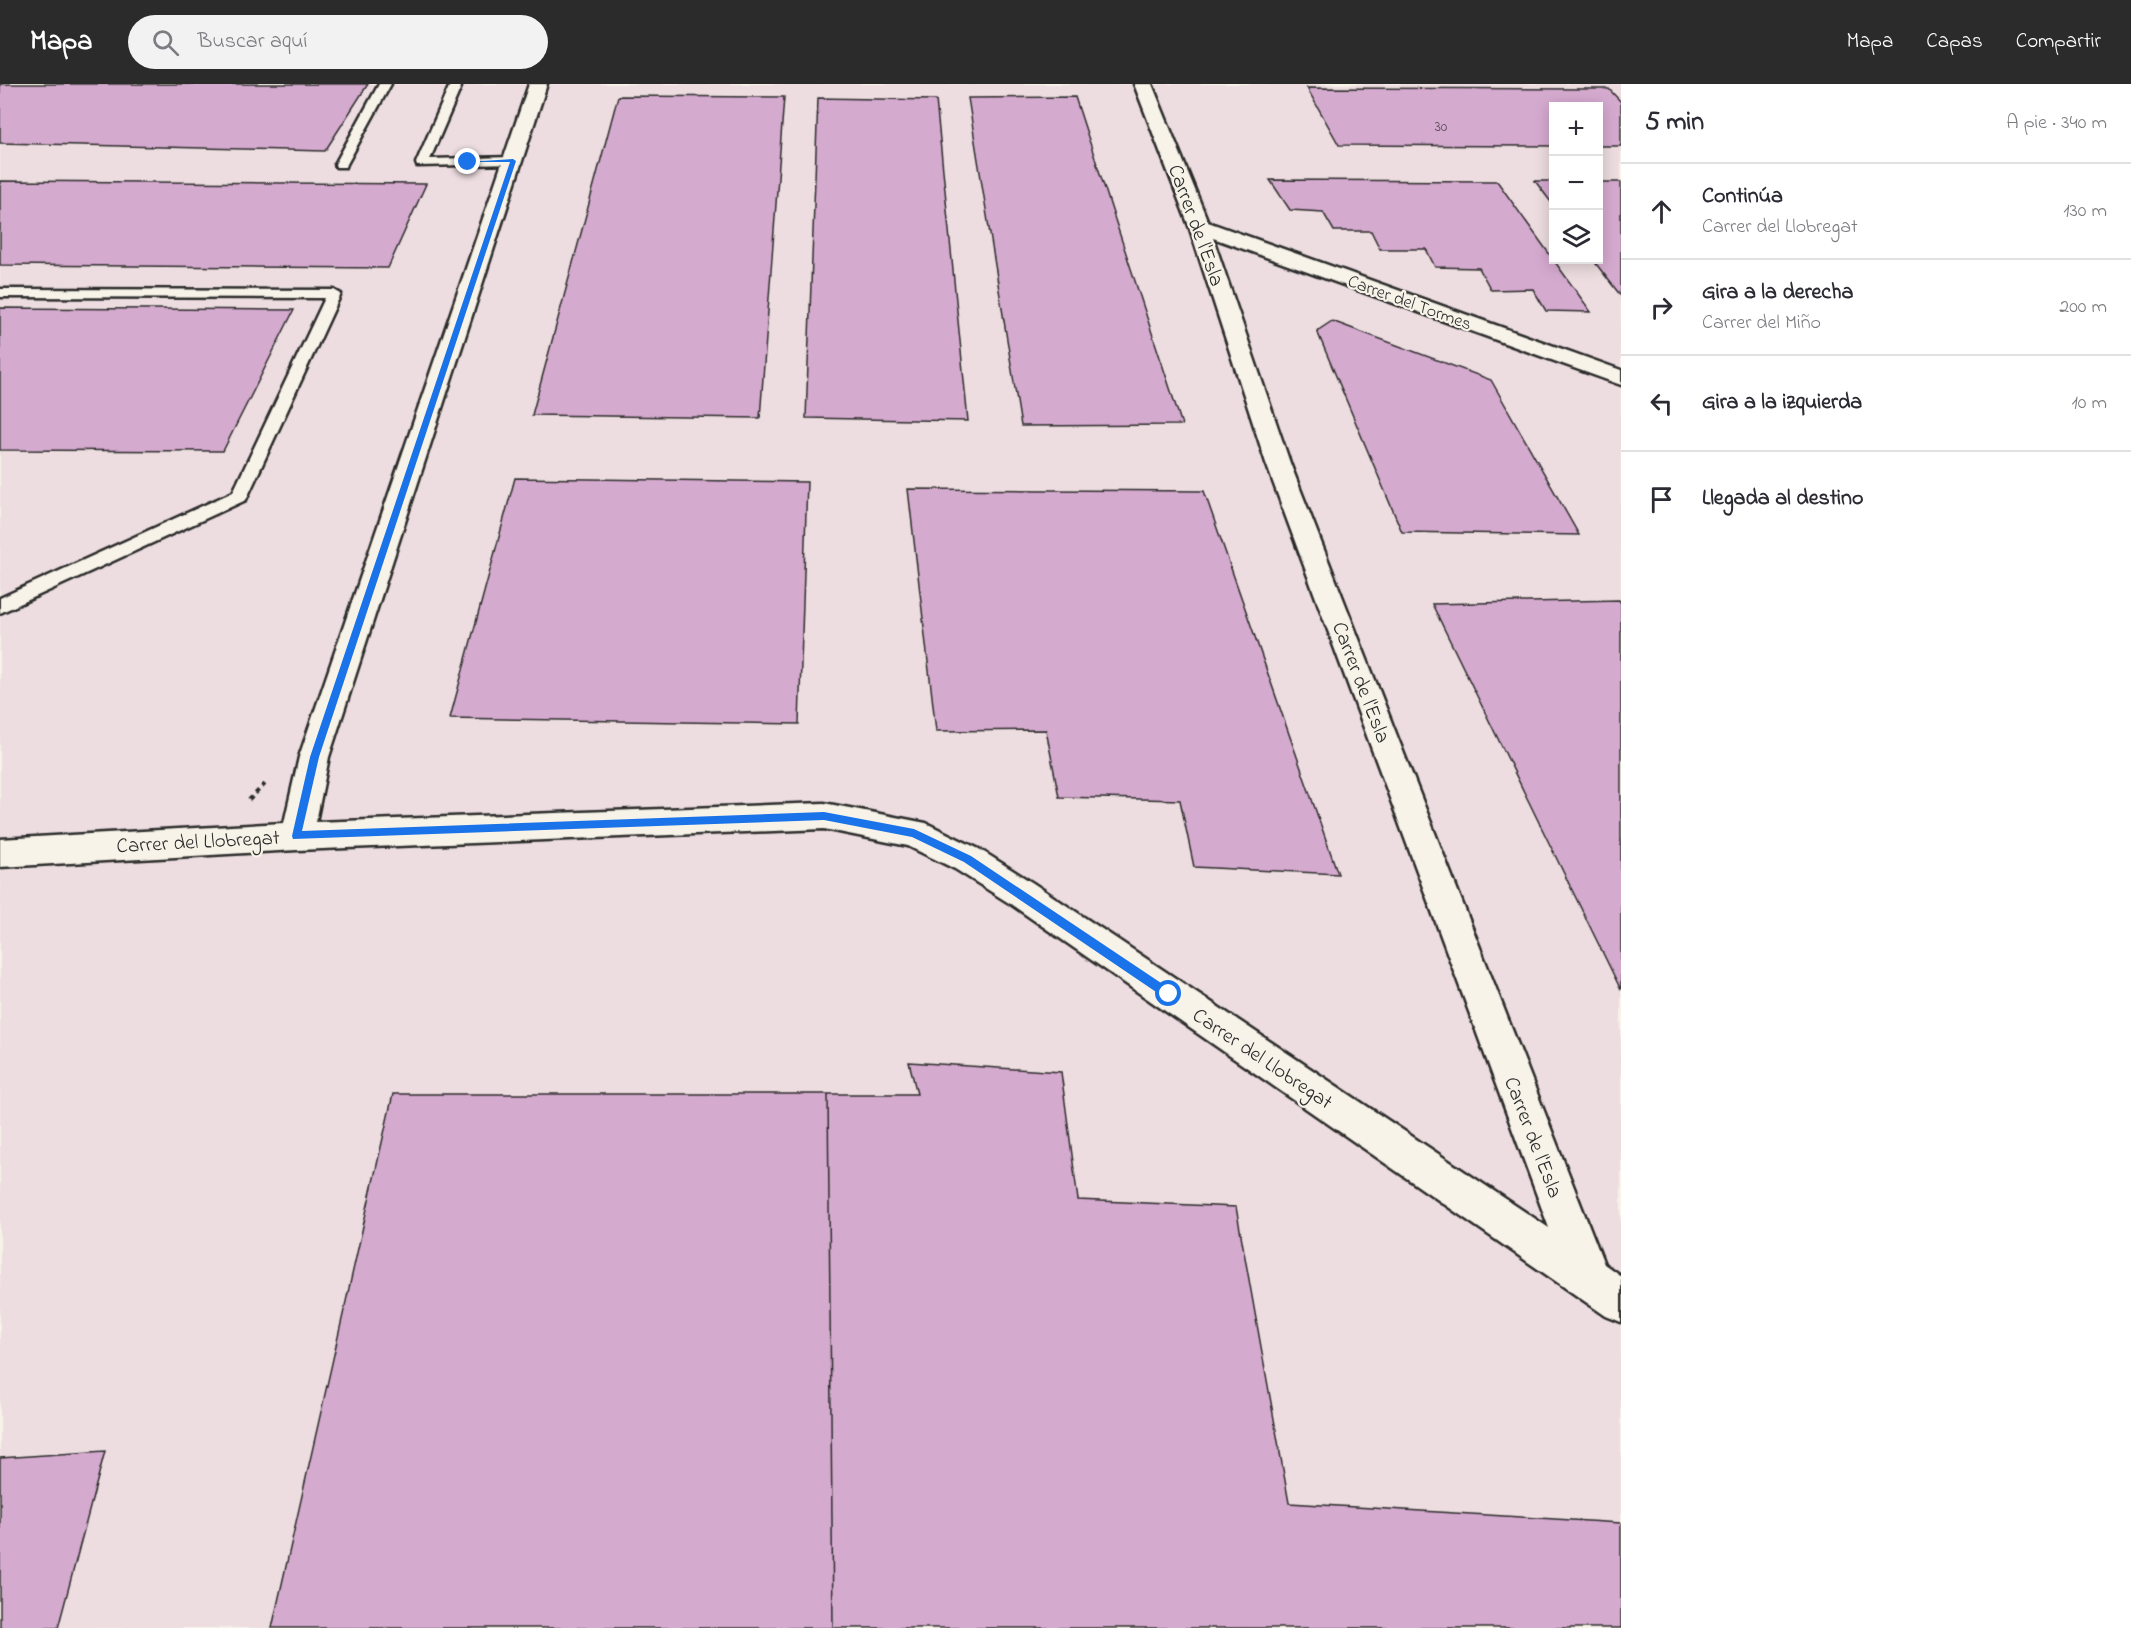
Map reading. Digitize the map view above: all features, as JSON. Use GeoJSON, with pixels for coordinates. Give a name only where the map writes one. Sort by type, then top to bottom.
{"type":"FeatureCollection","features":[{"type":"Feature","properties":{"kind":"street"},"geometry":{"type":"LineString","coordinates":[[297,836],[314,757],[538,84]]}},
{"type":"Feature","properties":{"kind":"street","name":"Carrer de l'Esla"},"geometry":{"type":"LineString","coordinates":[[1143,84],[1199,226],[1278,463],[1588,1278]]}},
{"type":"Feature","properties":{"kind":"street","name":"Carrer del Tormes"},"geometry":{"type":"LineString","coordinates":[[1199,226],[1621,378]]}},
{"type":"Feature","properties":{"kind":"street","name":"Carrer del Llobregat"},"geometry":{"type":"LineString","coordinates":[[0,853],[297,836],[824,816],[914,833],[967,859],[1020,893],[1621,1301]]}},
{"type":"Feature","properties":{"kind":"lane"},"geometry":{"type":"LineString","coordinates":[[341,164],[385,84]]}},
{"type":"Feature","properties":{"kind":"lane"},"geometry":{"type":"LineString","coordinates":[[455,87],[422,163],[513,161]]}},
{"type":"Feature","properties":{"kind":"lane"},"geometry":{"type":"LineString","coordinates":[[0,293],[334,294],[240,496],[0,606]]}},
{"type":"Feature","properties":{"kind":"shaded area"},"geometry":{"type":"Polygon","coordinates":[[[0,84],[1621,84],[1621,1628],[0,1628],[0,84]]]}},
{"type":"Feature","properties":{"kind":"building"},"geometry":{"type":"Polygon","coordinates":[[[0,84],[368,84],[325,151],[0,143],[0,84]]]}},
{"type":"Feature","properties":{"kind":"building"},"geometry":{"type":"Polygon","coordinates":[[[1307,88],[1609,89],[1621,102],[1621,146],[1603,146],[1603,102],[1549,102],[1549,146],[1339,145],[1307,88]]]}},
{"type":"Feature","properties":{"kind":"building"},"geometry":{"type":"Polygon","coordinates":[[[618,96],[784,97],[760,418],[532,415],[618,96]]]}},
{"type":"Feature","properties":{"kind":"building"},"geometry":{"type":"Polygon","coordinates":[[[1075,97],[1182,425],[1021,426],[968,98],[1075,97]]]}},
{"type":"Feature","properties":{"kind":"building"},"geometry":{"type":"Polygon","coordinates":[[[818,98],[936,100],[968,421],[806,418],[818,98]]]}},
{"type":"Feature","properties":{"kind":"building"},"geometry":{"type":"Polygon","coordinates":[[[1270,180],[1497,181],[1549,253],[1549,264],[1557,264],[1591,312],[1546,311],[1533,289],[1491,290],[1479,268],[1435,267],[1426,249],[1380,249],[1371,231],[1334,231],[1323,212],[1290,210],[1270,180]]]}},
{"type":"Feature","properties":{"kind":"building"},"geometry":{"type":"Polygon","coordinates":[[[0,181],[426,184],[388,268],[0,265],[0,181]]]}},
{"type":"Feature","properties":{"kind":"building"},"geometry":{"type":"Polygon","coordinates":[[[1535,181],[1549,181],[1549,199],[1535,181]]]}},
{"type":"Feature","properties":{"kind":"building"},"geometry":{"type":"Polygon","coordinates":[[[1603,182],[1621,182],[1621,296],[1596,264],[1603,264],[1603,182]]]}},
{"type":"Feature","properties":{"kind":"building"},"geometry":{"type":"Polygon","coordinates":[[[0,308],[294,310],[223,451],[0,450],[0,308]]]}},
{"type":"Feature","properties":{"kind":"building"},"geometry":{"type":"Polygon","coordinates":[[[1332,321],[1491,380],[1579,535],[1402,532],[1317,331],[1332,321]]]}},
{"type":"Feature","properties":{"kind":"building"},"geometry":{"type":"Polygon","coordinates":[[[515,478],[807,482],[799,724],[450,718],[515,478]]]}},
{"type":"Feature","properties":{"kind":"building"},"geometry":{"type":"Polygon","coordinates":[[[908,489],[1204,491],[1338,874],[1194,867],[1180,800],[1059,797],[1046,730],[936,731],[908,489]]]}},
{"type":"Feature","properties":{"kind":"building"},"geometry":{"type":"Polygon","coordinates":[[[1619,600],[1621,603],[1621,990],[1432,604],[1619,600]]]}},
{"type":"Feature","properties":{"kind":"building"},"geometry":{"type":"Polygon","coordinates":[[[909,1062],[1061,1072],[1078,1200],[1236,1207],[1289,1503],[1621,1523],[1621,1628],[833,1628],[828,1094],[917,1094],[909,1062]]]}},
{"type":"Feature","properties":{"kind":"building"},"geometry":{"type":"Polygon","coordinates":[[[393,1094],[828,1094],[833,1628],[272,1628],[393,1094]]]}},
{"type":"Feature","properties":{"kind":"building"},"geometry":{"type":"Polygon","coordinates":[[[105,1451],[58,1628],[0,1628],[0,1458],[105,1451]]]}},
{"type":"Feature","properties":{"kind":"route"},"geometry":{"type":"LineString","coordinates":[[468,162],[513,161],[314,757],[297,836],[824,816],[914,833],[967,859],[1169,994]]}}]}
